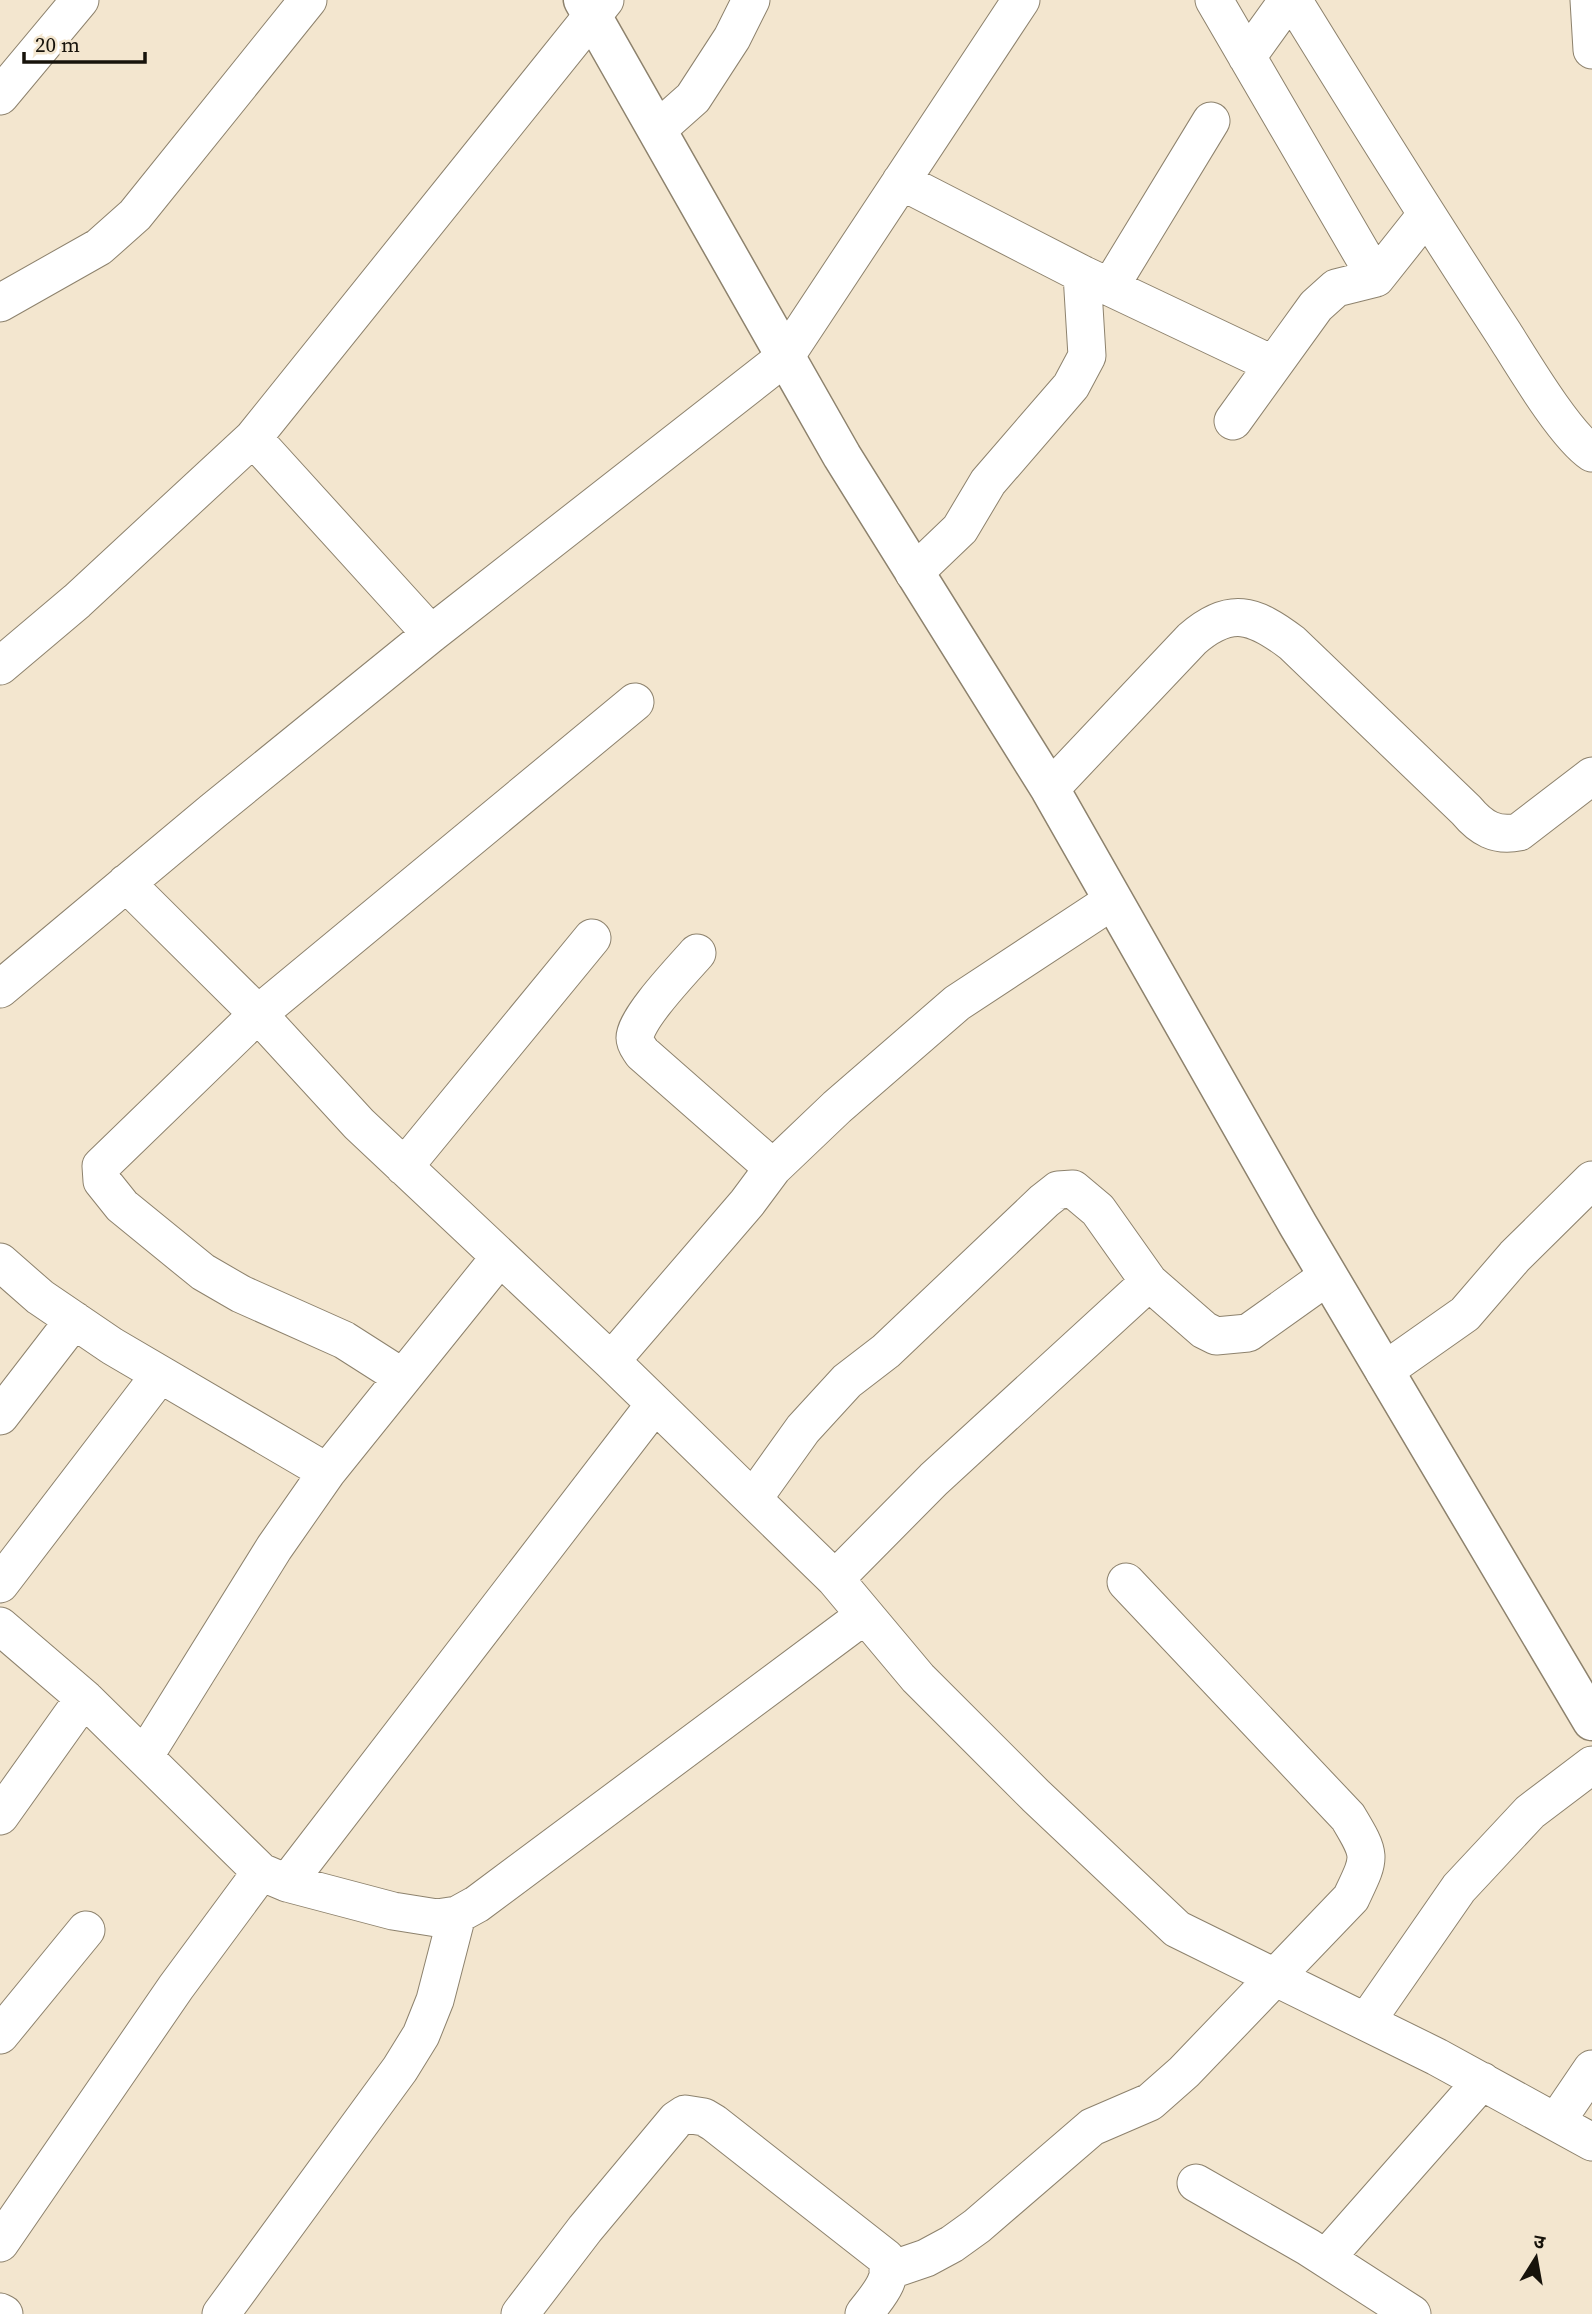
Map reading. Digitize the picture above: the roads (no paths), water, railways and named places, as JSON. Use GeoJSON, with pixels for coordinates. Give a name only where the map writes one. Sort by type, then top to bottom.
{"type":"FeatureCollection","features":[{"type":"Feature","properties":{"kind":"street"},"geometry":{"type":"LineString","coordinates":[[0,96],[80,0]]}},
{"type":"Feature","properties":{"kind":"street"},"geometry":{"type":"LineString","coordinates":[[0,303],[99,247],[135,215],[308,0]]}},
{"type":"Feature","properties":{"kind":"street"},"geometry":{"type":"LineString","coordinates":[[657,131],[693,98],[732,38],[751,0]]}},
{"type":"Feature","properties":{"kind":"street"},"geometry":{"type":"LineString","coordinates":[[0,989],[431,634],[785,357],[1021,0]]}},
{"type":"Feature","properties":{"kind":"street"},"geometry":{"type":"LineString","coordinates":[[1214,0],[1247,57],[1383,270]]}},
{"type":"Feature","properties":{"kind":"street"},"geometry":{"type":"LineString","coordinates":[[1247,57],[1290,0],[1423,220],[1566,426],[1592,453]]}},
{"type":"Feature","properties":{"kind":"street"},"geometry":{"type":"LineString","coordinates":[[1589,0],[1592,50]]}},
{"type":"Feature","properties":{"kind":"street"},"geometry":{"type":"LineString","coordinates":[[0,666],[77,601],[253,438],[594,6],[657,131],[842,456],[1050,789],[1328,1276],[1592,1721]]}},
{"type":"Feature","properties":{"kind":"street"},"geometry":{"type":"LineString","coordinates":[[914,573],[960,529],[988,482],[1072,386],[1087,356],[1096,281],[1211,121]]}},
{"type":"Feature","properties":{"kind":"street"},"geometry":{"type":"LineString","coordinates":[[901,181],[1096,281],[1272,364]]}},
{"type":"Feature","properties":{"kind":"street"},"geometry":{"type":"LineString","coordinates":[[1233,421],[1272,364],[1325,296],[1336,288],[1383,270],[1423,220]]}},
{"type":"Feature","properties":{"kind":"street"},"geometry":{"type":"LineString","coordinates":[[253,438],[431,634]]}},
{"type":"Feature","properties":{"kind":"street"},"geometry":{"type":"LineString","coordinates":[[1050,789],[1192,639],[1213,623],[1238,616],[1273,629],[1292,643],[1478,824],[1490,831],[1506,835],[1519,832],[1592,776]]}},
{"type":"Feature","properties":{"kind":"street"},"geometry":{"type":"LineString","coordinates":[[401,1377],[344,1340],[241,1294],[203,1272],[122,1206],[102,1181],[101,1166],[258,1014],[635,702]]}},
{"type":"Feature","properties":{"kind":"street"},"geometry":{"type":"LineString","coordinates":[[126,883],[258,1014],[359,1124],[656,1404],[835,1579],[918,1678],[1036,1796],[1177,1929],[1482,2081],[1592,2142]]}},
{"type":"Feature","properties":{"kind":"street"},"geometry":{"type":"LineString","coordinates":[[611,1361],[747,1203],[773,1168],[837,1107],[957,1003],[1112,901]]}},
{"type":"Feature","properties":{"kind":"street"},"geometry":{"type":"LineString","coordinates":[[404,1167],[592,938]]}},
{"type":"Feature","properties":{"kind":"street"},"geometry":{"type":"LineString","coordinates":[[696,953],[644,1016],[634,1037],[636,1044],[642,1053],[773,1168]]}},
{"type":"Feature","properties":{"kind":"street"},"geometry":{"type":"LineString","coordinates":[[1384,1371],[1465,1314],[1509,1263],[1592,1180]]}},
{"type":"Feature","properties":{"kind":"street"},"geometry":{"type":"LineString","coordinates":[[753,1499],[803,1429],[847,1381],[886,1352],[1058,1190],[1073,1189],[1098,1210],[1149,1282],[1204,1330],[1216,1336],[1248,1333],[1328,1276]]}},
{"type":"Feature","properties":{"kind":"street"},"geometry":{"type":"LineString","coordinates":[[144,1757],[274,1548],[327,1472],[500,1257]]}},
{"type":"Feature","properties":{"kind":"street"},"geometry":{"type":"LineString","coordinates":[[0,1262],[40,1297],[159,1376],[327,1472]]}},
{"type":"Feature","properties":{"kind":"street"},"geometry":{"type":"LineString","coordinates":[[835,1579],[934,1479],[1149,1282]]}},
{"type":"Feature","properties":{"kind":"street"},"geometry":{"type":"LineString","coordinates":[[0,1416],[74,1320]]}},
{"type":"Feature","properties":{"kind":"street"},"geometry":{"type":"LineString","coordinates":[[0,1584],[159,1376]]}},
{"type":"Feature","properties":{"kind":"street"},"geometry":{"type":"LineString","coordinates":[[0,2243],[176,1987],[274,1878],[656,1404]]}},
{"type":"Feature","properties":{"kind":"street"},"geometry":{"type":"LineString","coordinates":[[888,2271],[926,2258],[953,2244],[1091,2127],[1150,2102],[1184,2072],[1351,1898],[1367,1866],[1366,1846],[1349,1817],[1126,1582]]}},
{"type":"Feature","properties":{"kind":"street"},"geometry":{"type":"LineString","coordinates":[[0,1626],[84,1698],[274,1878],[414,1915],[437,1918],[457,1914],[477,1904],[865,1615]]}},
{"type":"Feature","properties":{"kind":"street"},"geometry":{"type":"LineString","coordinates":[[0,1816],[84,1698]]}},
{"type":"Feature","properties":{"kind":"street"},"geometry":{"type":"LineString","coordinates":[[1366,2022],[1459,1888],[1530,1812],[1592,1765]]}},
{"type":"Feature","properties":{"kind":"street"},"geometry":{"type":"LineString","coordinates":[[221,2314],[400,2069],[421,2035],[435,2000],[457,1914]]}},
{"type":"Feature","properties":{"kind":"street"},"geometry":{"type":"LineString","coordinates":[[0,2035],[86,1930]]}},
{"type":"Feature","properties":{"kind":"street"},"geometry":{"type":"LineString","coordinates":[[1556,2122],[1592,2069]]}},
{"type":"Feature","properties":{"kind":"street"},"geometry":{"type":"LineString","coordinates":[[1326,2258],[1482,2081]]}},
{"type":"Feature","properties":{"kind":"street"},"geometry":{"type":"LineString","coordinates":[[520,2314],[584,2229],[676,2120],[685,2114],[704,2117],[714,2123],[886,2259],[888,2271],[884,2286],[864,2314]]}},
{"type":"Feature","properties":{"kind":"street"},"geometry":{"type":"LineString","coordinates":[[1196,2183],[1326,2258],[1412,2314]]}}]}
